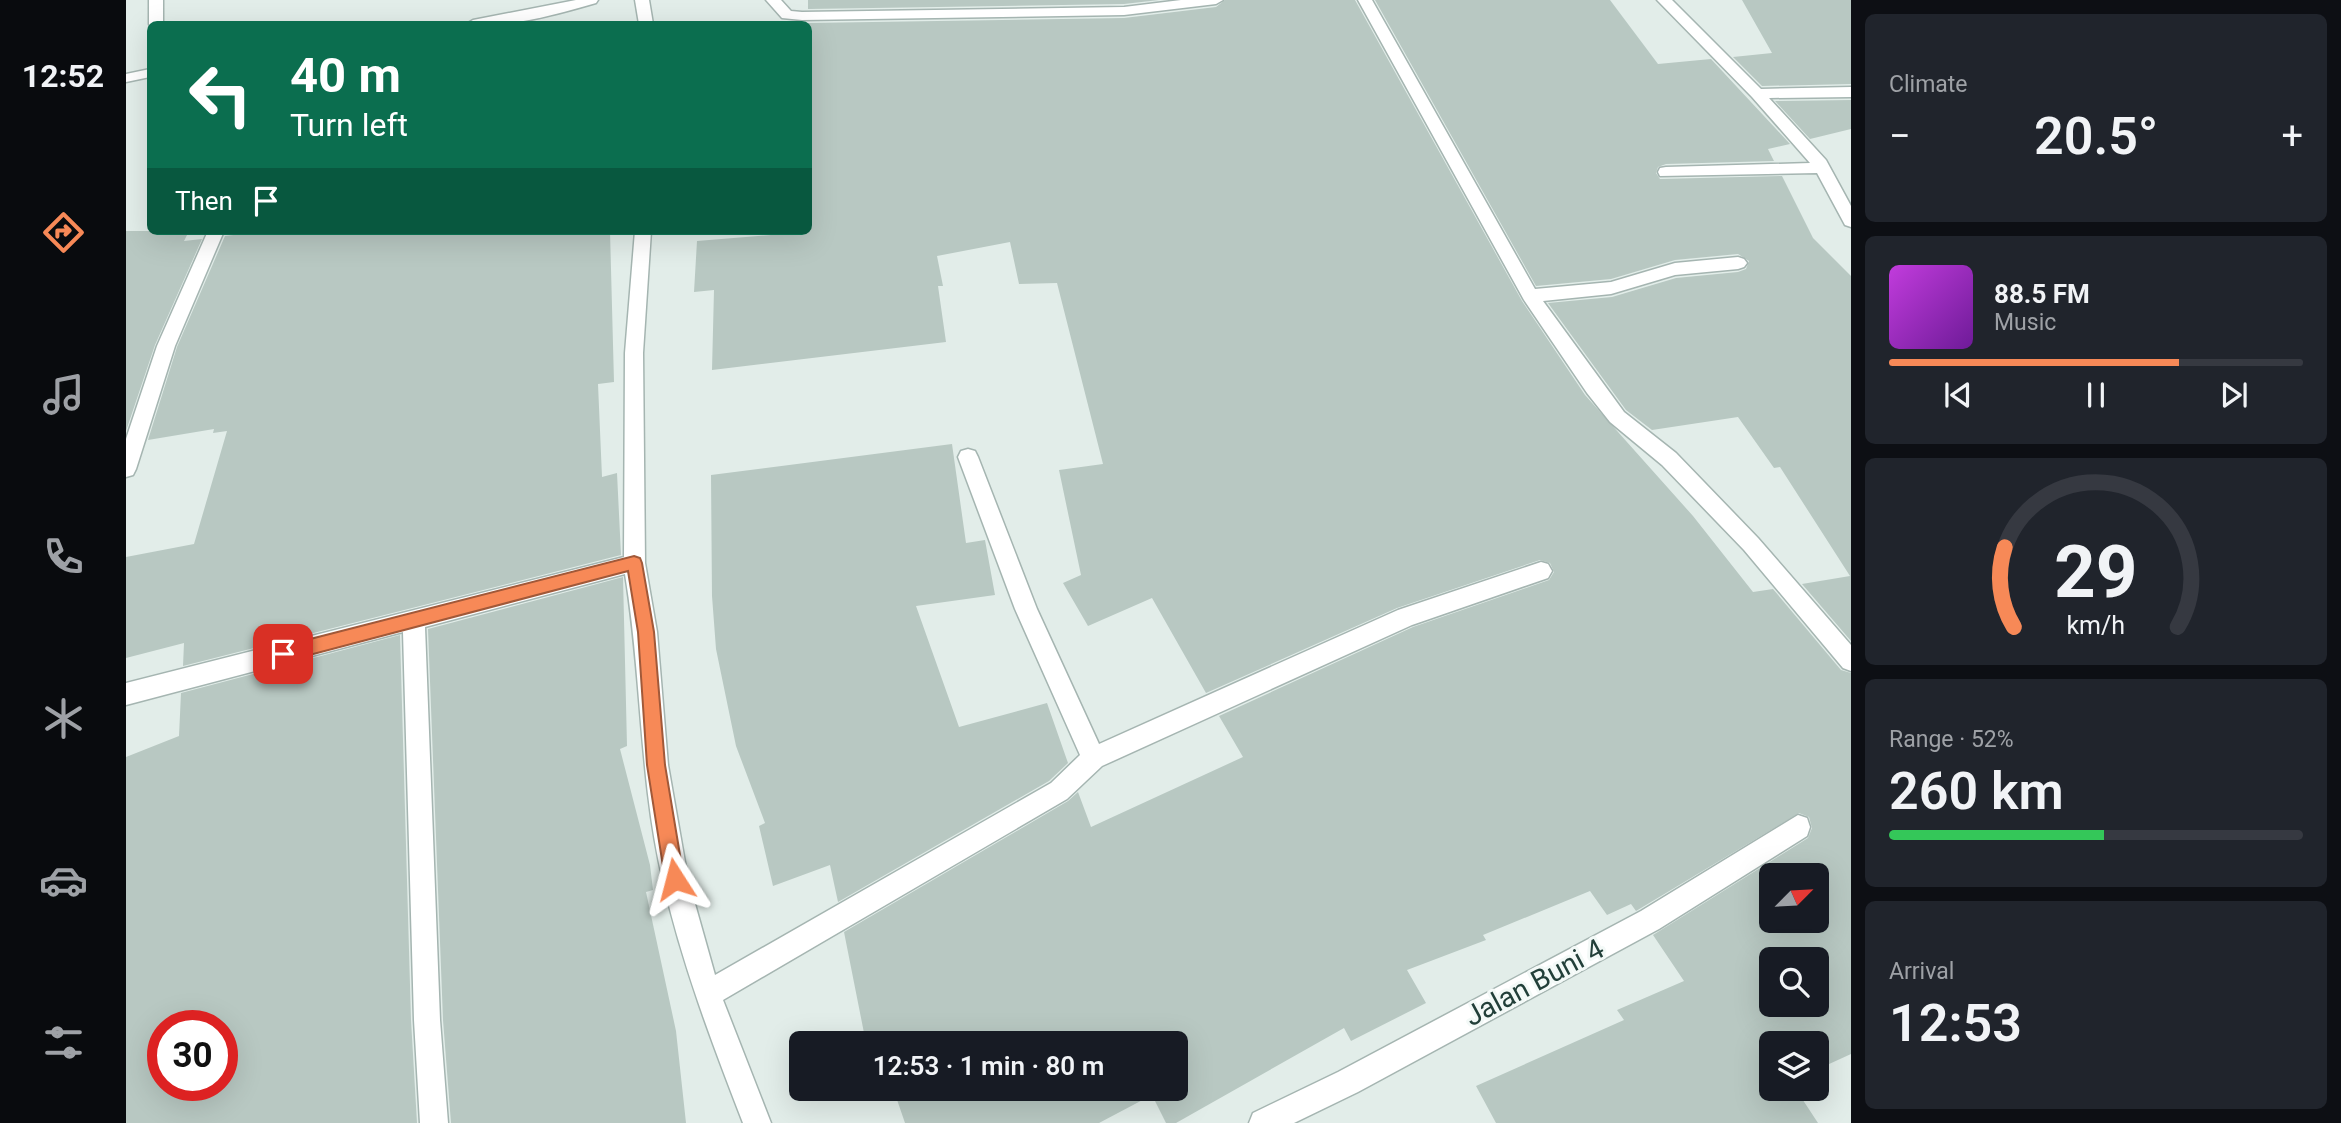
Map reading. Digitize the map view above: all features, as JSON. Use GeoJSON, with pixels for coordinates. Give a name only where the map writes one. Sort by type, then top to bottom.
{"type":"FeatureCollection","features":[{"type":"Feature","properties":{"kind":"street"},"geometry":{"type":"LineString","coordinates":[[156,0],[156,21]]}},
{"type":"Feature","properties":{"kind":"street"},"geometry":{"type":"LineString","coordinates":[[497,0],[503,19]]}},
{"type":"Feature","properties":{"kind":"street"},"geometry":{"type":"LineString","coordinates":[[491,21],[591,0]]}},
{"type":"Feature","properties":{"kind":"street"},"geometry":{"type":"LineString","coordinates":[[642,0],[646,21]]}},
{"type":"Feature","properties":{"kind":"street"},"geometry":{"type":"LineString","coordinates":[[772,0],[787,15],[802,16],[1124,11],[1216,0]]}},
{"type":"Feature","properties":{"kind":"street"},"geometry":{"type":"LineString","coordinates":[[1365,0],[1530,296],[1617,417],[1669,459],[1733,525],[1851,661]]}},
{"type":"Feature","properties":{"kind":"street"},"geometry":{"type":"LineString","coordinates":[[1664,0],[1758,94],[1822,168],[1851,221]]}},
{"type":"Feature","properties":{"kind":"street"},"geometry":{"type":"LineString","coordinates":[[126,78],[147,74]]}},
{"type":"Feature","properties":{"kind":"street"},"geometry":{"type":"LineString","coordinates":[[1758,94],[1851,92]]}},
{"type":"Feature","properties":{"kind":"street"},"geometry":{"type":"LineString","coordinates":[[1666,172],[1822,168]]}},
{"type":"Feature","properties":{"kind":"street"},"geometry":{"type":"LineString","coordinates":[[126,470],[166,346],[214,235]]}},
{"type":"Feature","properties":{"kind":"street"},"geometry":{"type":"LineString","coordinates":[[643,235],[634,353],[634,563],[646,632],[656,765],[675,879],[707,994],[757,1123]]}},
{"type":"Feature","properties":{"kind":"street"},"geometry":{"type":"LineString","coordinates":[[1530,296],[1611,288],[1675,269],[1738,263]]}},
{"type":"Feature","properties":{"kind":"street"},"geometry":{"type":"LineString","coordinates":[[968,457],[992,530],[1035,636],[1094,758]]}},
{"type":"Feature","properties":{"kind":"street"},"geometry":{"type":"LineString","coordinates":[[126,694],[634,563]]}},
{"type":"Feature","properties":{"kind":"street"},"geometry":{"type":"LineString","coordinates":[[707,994],[1059,791],[1094,758],[1406,617],[1541,571]]}},
{"type":"Feature","properties":{"kind":"street"},"geometry":{"type":"LineString","coordinates":[[414,621],[427,1020],[435,1123]]}},
{"type":"Feature","properties":{"kind":"street","name":"Jalan Buni 4"},"geometry":{"type":"LineString","coordinates":[[1262,1123],[1348,1082],[1650,920],[1798,827]]}},
{"type":"Feature","properties":{"kind":"building"},"geometry":{"type":"Polygon","coordinates":[[[808,0],[1159,0],[1124,4],[808,9],[808,0]]]}},
{"type":"Feature","properties":{"kind":"building"},"geometry":{"type":"Polygon","coordinates":[[[1225,0],[1355,0],[1522,301],[1585,395],[1693,516],[1753,592],[1773,589],[1841,670],[1851,673],[1851,1054],[1829,1064],[1829,1031],[1759,1031],[1759,1101],[1804,1101],[1818,1123],[1496,1123],[1476,1086],[1624,1020],[1617,1010],[1684,981],[1653,935],[1759,869],[1759,933],[1829,933],[1829,863],[1768,863],[1808,838],[1812,828],[1809,817],[1799,813],[1636,911],[1631,904],[1607,915],[1590,891],[1483,935],[1486,940],[1407,970],[1426,1003],[1351,1041],[1344,1028],[1176,1123],[1166,1123],[1155,1101],[1188,1101],[1188,1031],[864,1031],[844,932],[1068,801],[1078,792],[1091,827],[1243,757],[1219,716],[1413,627],[1549,580],[1554,572],[1550,563],[1540,560],[1397,608],[1206,693],[1152,598],[1088,626],[1063,583],[1081,575],[1059,470],[1103,464],[1057,283],[1019,284],[1010,242],[937,256],[943,286],[938,286],[946,342],[712,370],[714,290],[694,292],[697,241],[771,235],[812,235],[812,23],[1124,18],[1216,7],[1225,0]]]}},
{"type":"Feature","properties":{"kind":"building"},"geometry":{"type":"Polygon","coordinates":[[[1375,0],[1610,0],[1658,64],[1711,59],[1790,144],[1768,149],[1774,161],[1666,164],[1658,167],[1656,173],[1660,179],[1782,176],[1813,238],[1851,276],[1851,641],[1802,584],[1850,576],[1780,467],[1774,468],[1738,417],[1652,430],[1626,410],[1548,303],[1612,297],[1676,278],[1738,272],[1746,269],[1749,261],[1738,254],[1675,260],[1611,279],[1536,286],[1375,0]]]}},
{"type":"Feature","properties":{"kind":"building"},"geometry":{"type":"Polygon","coordinates":[[[1742,0],[1851,0],[1851,84],[1762,86],[1733,57],[1772,53],[1742,0]]]}},
{"type":"Feature","properties":{"kind":"building"},"geometry":{"type":"Polygon","coordinates":[[[1851,100],[1851,129],[1810,139],[1775,101],[1851,100]]]}},
{"type":"Feature","properties":{"kind":"building"},"geometry":{"type":"Polygon","coordinates":[[[126,231],[147,231],[147,235],[187,235],[184,241],[202,239],[155,345],[126,431],[126,231]]]}},
{"type":"Feature","properties":{"kind":"building"},"geometry":{"type":"Polygon","coordinates":[[[610,235],[614,382],[598,384],[602,477],[617,473],[621,555],[183,666],[184,643],[126,658],[126,557],[194,544],[227,431],[213,433],[214,429],[148,440],[177,347],[225,236],[610,235]]]}},
{"type":"Feature","properties":{"kind":"building"},"geometry":{"type":"Polygon","coordinates":[[[952,444],[966,543],[985,540],[995,595],[916,606],[959,727],[1047,703],[1068,763],[1049,781],[838,902],[830,865],[773,886],[759,826],[765,823],[736,746],[716,649],[712,596],[711,475],[952,444]]]}},
{"type":"Feature","properties":{"kind":"building"},"geometry":{"type":"Polygon","coordinates":[[[623,577],[627,746],[620,749],[650,865],[653,890],[646,892],[676,1031],[686,1123],[451,1123],[443,1020],[428,629],[623,577]]]}},
{"type":"Feature","properties":{"kind":"building"},"geometry":{"type":"Polygon","coordinates":[[[400,635],[411,1020],[417,1123],[126,1123],[126,757],[179,736],[181,693],[400,635]]]}},
{"type":"Feature","properties":{"kind":"building"},"geometry":{"type":"Polygon","coordinates":[[[897,1101],[1141,1101],[1099,1123],[905,1123],[897,1101]]]}},
{"type":"Feature","properties":{"kind":"route"},"geometry":{"type":"LineString","coordinates":[[283,654],[634,563],[646,632],[656,765],[675,879]]}}]}
